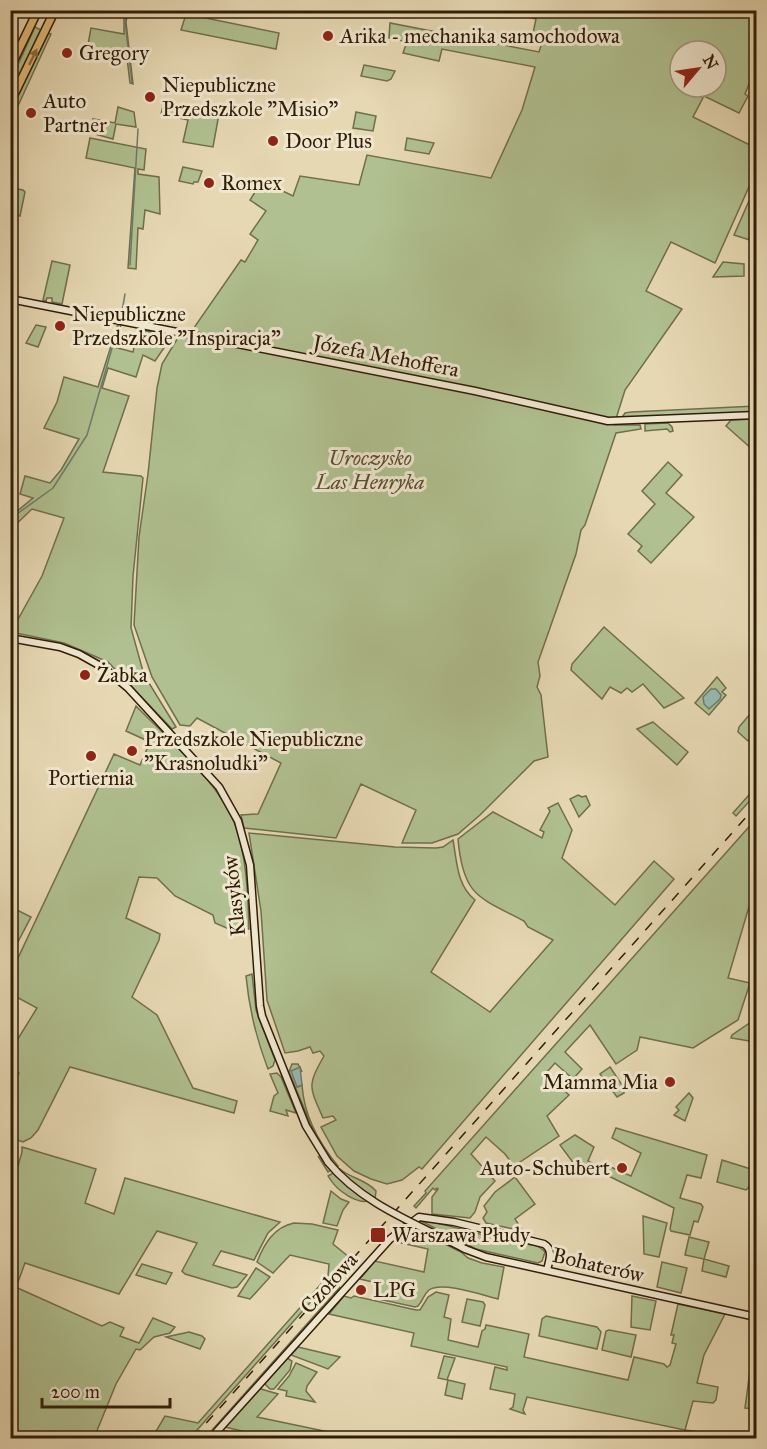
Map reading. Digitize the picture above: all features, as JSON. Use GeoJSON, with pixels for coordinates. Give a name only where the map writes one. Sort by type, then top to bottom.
{"type":"FeatureCollection","features":[{"type":"Feature","properties":{"kind":"main road"},"geometry":{"type":"LineString","coordinates":[[10,68],[38,10]]}},
{"type":"Feature","properties":{"kind":"main road"},"geometry":{"type":"LineString","coordinates":[[10,102],[55,10]]}},
{"type":"Feature","properties":{"kind":"street","name":"Józefa Mehoffera"},"geometry":{"type":"LineString","coordinates":[[10,299],[473,390],[608,421],[756,415]]}},
{"type":"Feature","properties":{"kind":"street","name":"Klasyków"},"geometry":{"type":"LineString","coordinates":[[10,638],[68,649],[109,672],[128,688],[187,750],[225,796],[237,821],[252,874],[262,1016],[306,1126],[328,1162],[343,1179],[360,1192],[404,1217]]}},
{"type":"Feature","properties":{"kind":"street","name":"Bohaterów"},"geometry":{"type":"LineString","coordinates":[[404,1217],[465,1249],[486,1257],[756,1317]]}},
{"type":"Feature","properties":{"kind":"street","name":"Czołowa"},"geometry":{"type":"LineString","coordinates":[[211,1438],[390,1239],[418,1217],[447,1220],[544,1244],[548,1246],[550,1252],[547,1270]]}},
{"type":"Feature","properties":{"kind":"green space"},"geometry":{"type":"Polygon","coordinates":[[[124,11],[128,11],[126,22],[133,84],[130,83],[127,58],[87,50],[91,28],[124,34],[124,11]]]}},
{"type":"Feature","properties":{"kind":"green space","name":"Uroczysko Las Henryka"},"geometry":{"type":"Polygon","coordinates":[[[517,11],[756,11],[756,87],[749,84],[745,94],[748,96],[739,113],[710,99],[728,99],[728,39],[668,39],[668,99],[702,99],[693,117],[756,148],[756,171],[715,263],[671,242],[646,291],[682,309],[625,390],[614,425],[640,425],[641,429],[616,433],[585,525],[581,530],[576,554],[538,662],[540,676],[537,687],[541,695],[548,757],[534,761],[458,834],[432,843],[402,843],[416,810],[361,784],[336,838],[244,828],[241,815],[258,814],[281,763],[197,718],[190,726],[180,725],[152,677],[134,625],[139,537],[162,364],[179,336],[193,338],[191,332],[241,260],[245,262],[258,240],[250,234],[266,211],[250,200],[262,181],[293,196],[300,176],[359,185],[367,155],[491,178],[522,110],[535,67],[442,49],[439,61],[403,53],[407,42],[389,38],[390,23],[539,52],[544,36],[533,33],[536,19],[521,15],[517,11]]]}},
{"type":"Feature","properties":{"kind":"green space"},"geometry":{"type":"Polygon","coordinates":[[[186,14],[279,33],[276,49],[181,30],[186,14]]]}},
{"type":"Feature","properties":{"kind":"green space"},"geometry":{"type":"Polygon","coordinates":[[[35,27],[41,30],[11,94],[11,80],[35,27]]]}},
{"type":"Feature","properties":{"kind":"green space"},"geometry":{"type":"Polygon","coordinates":[[[48,33],[51,34],[11,121],[10,111],[48,33]]]}},
{"type":"Feature","properties":{"kind":"green space"},"geometry":{"type":"Polygon","coordinates":[[[364,65],[395,71],[391,79],[387,81],[361,76],[364,65]]]}},
{"type":"Feature","properties":{"kind":"green space"},"geometry":{"type":"Polygon","coordinates":[[[164,103],[219,114],[213,147],[183,142],[188,120],[161,114],[164,103]]]}},
{"type":"Feature","properties":{"kind":"green space"},"geometry":{"type":"Polygon","coordinates":[[[118,107],[134,112],[136,127],[116,124],[113,139],[91,133],[93,119],[115,123],[118,107]]]}},
{"type":"Feature","properties":{"kind":"green space"},"geometry":{"type":"Polygon","coordinates":[[[356,112],[376,116],[373,131],[353,128],[356,112]]]}},
{"type":"Feature","properties":{"kind":"green space"},"geometry":{"type":"Polygon","coordinates":[[[90,138],[146,149],[144,170],[138,169],[138,174],[159,177],[160,214],[145,210],[143,229],[138,228],[136,269],[128,268],[135,168],[86,158],[90,138]]]}},
{"type":"Feature","properties":{"kind":"green space"},"geometry":{"type":"Polygon","coordinates":[[[407,138],[434,143],[429,154],[405,150],[407,138]]]}},
{"type":"Feature","properties":{"kind":"green space"},"geometry":{"type":"Polygon","coordinates":[[[183,167],[202,171],[198,182],[193,184],[179,181],[183,167]]]}},
{"type":"Feature","properties":{"kind":"green space"},"geometry":{"type":"Polygon","coordinates":[[[756,185],[756,242],[734,235],[756,185]]]}},
{"type":"Feature","properties":{"kind":"green space"},"geometry":{"type":"Polygon","coordinates":[[[12,188],[25,192],[20,216],[11,214],[12,188]]]}},
{"type":"Feature","properties":{"kind":"green space"},"geometry":{"type":"Polygon","coordinates":[[[52,261],[70,265],[62,304],[52,302],[52,298],[43,300],[52,261]]]}},
{"type":"Feature","properties":{"kind":"green space"},"geometry":{"type":"Polygon","coordinates":[[[723,262],[744,264],[744,276],[713,277],[723,262]]]}},
{"type":"Feature","properties":{"kind":"green space"},"geometry":{"type":"Polygon","coordinates":[[[118,324],[121,325],[114,347],[133,352],[138,329],[168,336],[170,339],[155,361],[143,355],[136,377],[108,368],[102,388],[129,396],[103,472],[143,478],[133,576],[131,628],[144,675],[176,727],[172,729],[108,662],[64,643],[11,632],[42,576],[64,518],[32,509],[11,529],[11,511],[16,512],[33,498],[20,494],[25,476],[50,483],[61,470],[79,439],[44,428],[57,402],[64,377],[98,387],[118,324]]]}},
{"type":"Feature","properties":{"kind":"green space"},"geometry":{"type":"Polygon","coordinates":[[[36,325],[46,327],[38,347],[26,343],[36,325]]]}},
{"type":"Feature","properties":{"kind":"green space"},"geometry":{"type":"Polygon","coordinates":[[[756,406],[756,412],[621,419],[625,413],[631,412],[756,406]]]}},
{"type":"Feature","properties":{"kind":"green space"},"geometry":{"type":"Polygon","coordinates":[[[756,419],[756,446],[753,450],[726,426],[731,420],[756,419]]]}},
{"type":"Feature","properties":{"kind":"green space"},"geometry":{"type":"Polygon","coordinates":[[[668,423],[673,431],[670,432],[667,429],[645,431],[645,424],[668,423]]]}},
{"type":"Feature","properties":{"kind":"green space"},"geometry":{"type":"Polygon","coordinates":[[[668,462],[682,475],[666,493],[694,517],[651,563],[638,551],[642,546],[628,534],[655,504],[642,491],[668,462]]]}},
{"type":"Feature","properties":{"kind":"green space"},"geometry":{"type":"Polygon","coordinates":[[[604,627],[684,698],[664,708],[643,684],[632,692],[627,688],[621,693],[610,687],[602,699],[571,670],[572,664],[604,627]]]}},
{"type":"Feature","properties":{"kind":"green space"},"geometry":{"type":"Polygon","coordinates":[[[717,677],[726,688],[722,692],[726,695],[709,715],[695,703],[717,677]]]}},
{"type":"Feature","properties":{"kind":"green space"},"geometry":{"type":"Polygon","coordinates":[[[136,706],[196,766],[222,800],[232,818],[244,859],[249,929],[229,929],[215,923],[213,915],[175,896],[157,878],[139,877],[126,918],[160,934],[132,997],[157,1015],[193,1088],[237,1101],[234,1113],[70,1067],[38,1130],[31,1138],[23,1142],[11,1138],[11,1093],[19,1073],[11,1070],[11,1046],[16,1042],[37,1008],[11,994],[11,973],[114,754],[140,765],[150,742],[126,731],[136,706]]]}},
{"type":"Feature","properties":{"kind":"green space"},"geometry":{"type":"Polygon","coordinates":[[[756,707],[756,732],[748,741],[738,732],[739,727],[756,707]]]}},
{"type":"Feature","properties":{"kind":"green space"},"geometry":{"type":"Polygon","coordinates":[[[653,722],[688,752],[677,765],[637,729],[653,722]]]}},
{"type":"Feature","properties":{"kind":"green space"},"geometry":{"type":"Polygon","coordinates":[[[756,787],[756,794],[736,816],[733,813],[756,787]]]}},
{"type":"Feature","properties":{"kind":"green space"},"geometry":{"type":"Polygon","coordinates":[[[578,795],[586,796],[590,805],[579,817],[570,799],[578,795]]]}},
{"type":"Feature","properties":{"kind":"green space"},"geometry":{"type":"Polygon","coordinates":[[[558,803],[572,830],[562,858],[615,905],[654,861],[674,879],[422,1169],[419,1167],[402,1180],[387,1184],[354,1171],[337,1156],[321,1127],[336,1120],[333,1116],[323,1118],[313,1092],[313,1080],[324,1056],[320,1051],[313,1053],[310,1047],[285,1053],[267,1000],[261,911],[249,833],[395,847],[436,848],[443,847],[453,840],[461,881],[475,900],[431,972],[490,1012],[553,940],[528,927],[524,921],[484,900],[476,892],[469,884],[464,872],[458,839],[493,812],[542,838],[544,832],[540,830],[550,811],[548,808],[558,803]]]}},
{"type":"Feature","properties":{"kind":"green space"},"geometry":{"type":"Polygon","coordinates":[[[756,819],[756,883],[728,978],[750,983],[738,1020],[693,1048],[640,1037],[637,1050],[616,1064],[590,1025],[565,1052],[582,1069],[573,1079],[555,1063],[546,1073],[569,1095],[547,1116],[559,1136],[514,1166],[505,1154],[486,1137],[471,1154],[495,1181],[480,1197],[475,1212],[470,1218],[432,1214],[432,1197],[437,1188],[435,1190],[433,1188],[416,1208],[414,1206],[426,1193],[425,1191],[756,819]]]}},
{"type":"Feature","properties":{"kind":"green space"},"geometry":{"type":"Polygon","coordinates":[[[11,907],[31,917],[11,955],[10,954],[11,907]]]}},
{"type":"Feature","properties":{"kind":"green space"},"geometry":{"type":"Polygon","coordinates":[[[252,974],[256,1010],[275,1060],[273,1066],[268,1069],[249,1000],[246,976],[252,974]]]}},
{"type":"Feature","properties":{"kind":"green space"},"geometry":{"type":"Polygon","coordinates":[[[756,1020],[756,1042],[731,1038],[732,1035],[756,1020]]]}},
{"type":"Feature","properties":{"kind":"green space"},"geometry":{"type":"Polygon","coordinates":[[[292,1064],[298,1064],[300,1068],[298,1087],[302,1085],[309,1118],[325,1148],[338,1166],[328,1172],[318,1156],[325,1165],[331,1158],[314,1132],[289,1072],[292,1064]]]}},
{"type":"Feature","properties":{"kind":"green space"},"geometry":{"type":"Polygon","coordinates":[[[610,1067],[624,1088],[624,1093],[617,1097],[600,1074],[610,1067]]]}},
{"type":"Feature","properties":{"kind":"green space"},"geometry":{"type":"Polygon","coordinates":[[[277,1073],[281,1077],[296,1113],[286,1110],[288,1116],[270,1111],[274,1096],[278,1093],[270,1074],[277,1073]]]}},
{"type":"Feature","properties":{"kind":"green space"},"geometry":{"type":"Polygon","coordinates":[[[689,1093],[693,1098],[685,1121],[674,1115],[679,1110],[676,1107],[689,1093]]]}},
{"type":"Feature","properties":{"kind":"green space"},"geometry":{"type":"Polygon","coordinates":[[[616,1128],[707,1155],[701,1178],[687,1175],[680,1198],[701,1204],[703,1207],[698,1222],[694,1221],[690,1235],[671,1231],[674,1208],[588,1166],[580,1172],[560,1145],[575,1135],[594,1147],[588,1161],[602,1168],[604,1164],[631,1176],[641,1153],[612,1138],[616,1128]]]}},
{"type":"Feature","properties":{"kind":"green space"},"geometry":{"type":"Polygon","coordinates":[[[22,1147],[96,1169],[85,1203],[114,1214],[125,1178],[280,1222],[268,1233],[254,1260],[221,1251],[213,1265],[247,1275],[237,1287],[232,1288],[185,1274],[182,1271],[197,1243],[157,1231],[119,1294],[25,1263],[18,1282],[11,1279],[11,1190],[22,1147]]]}},
{"type":"Feature","properties":{"kind":"green space"},"geometry":{"type":"Polygon","coordinates":[[[722,1160],[754,1170],[746,1190],[717,1182],[722,1160]]]}},
{"type":"Feature","properties":{"kind":"green space"},"geometry":{"type":"Polygon","coordinates":[[[340,1169],[372,1187],[376,1191],[375,1199],[362,1201],[355,1199],[336,1187],[328,1176],[340,1169]]]}},
{"type":"Feature","properties":{"kind":"green space"},"geometry":{"type":"Polygon","coordinates":[[[515,1177],[535,1204],[515,1219],[523,1231],[486,1223],[483,1218],[487,1212],[484,1206],[495,1192],[515,1177]]]}},
{"type":"Feature","properties":{"kind":"green space"},"geometry":{"type":"Polygon","coordinates":[[[331,1191],[349,1202],[337,1226],[323,1223],[331,1191]]]}},
{"type":"Feature","properties":{"kind":"green space"},"geometry":{"type":"Polygon","coordinates":[[[643,1216],[667,1223],[659,1257],[644,1254],[643,1216]]]}},
{"type":"Feature","properties":{"kind":"green space"},"geometry":{"type":"Polygon","coordinates":[[[425,1220],[506,1242],[537,1246],[545,1252],[542,1261],[538,1263],[476,1249],[421,1221],[425,1220]]]}},
{"type":"Feature","properties":{"kind":"green space"},"geometry":{"type":"Polygon","coordinates":[[[294,1223],[312,1224],[338,1230],[333,1244],[349,1257],[190,1438],[152,1438],[165,1416],[198,1423],[328,1276],[329,1264],[290,1255],[273,1273],[257,1262],[275,1232],[294,1223]]]}},
{"type":"Feature","properties":{"kind":"green space"},"geometry":{"type":"Polygon","coordinates":[[[411,1227],[461,1252],[468,1258],[504,1267],[498,1299],[443,1287],[429,1290],[420,1304],[415,1307],[374,1298],[381,1284],[360,1279],[375,1261],[424,1272],[428,1249],[393,1241],[411,1227]]]}},
{"type":"Feature","properties":{"kind":"green space"},"geometry":{"type":"Polygon","coordinates":[[[689,1237],[709,1242],[704,1259],[685,1255],[689,1237]]]}},
{"type":"Feature","properties":{"kind":"green space"},"geometry":{"type":"Polygon","coordinates":[[[704,1259],[729,1266],[726,1277],[702,1271],[704,1259]]]}},
{"type":"Feature","properties":{"kind":"green space"},"geometry":{"type":"Polygon","coordinates":[[[662,1262],[687,1268],[681,1293],[657,1287],[662,1262]]]}},
{"type":"Feature","properties":{"kind":"green space"},"geometry":{"type":"Polygon","coordinates":[[[142,1264],[172,1273],[166,1284],[136,1275],[142,1264]]]}},
{"type":"Feature","properties":{"kind":"green space"},"geometry":{"type":"Polygon","coordinates":[[[256,1268],[270,1277],[250,1299],[238,1296],[256,1268]]]}},
{"type":"Feature","properties":{"kind":"green space"},"geometry":{"type":"Polygon","coordinates":[[[11,1285],[102,1326],[110,1322],[124,1328],[120,1336],[139,1343],[153,1318],[175,1327],[170,1333],[154,1337],[140,1350],[136,1349],[116,1384],[94,1438],[11,1438],[11,1285]]]}},
{"type":"Feature","properties":{"kind":"green space"},"geometry":{"type":"Polygon","coordinates":[[[340,1287],[338,1294],[208,1438],[205,1438],[340,1287]]]}},
{"type":"Feature","properties":{"kind":"green space"},"geometry":{"type":"Polygon","coordinates":[[[436,1292],[449,1295],[444,1317],[451,1319],[448,1340],[478,1347],[486,1325],[529,1334],[524,1357],[628,1380],[634,1357],[664,1364],[667,1367],[670,1365],[676,1344],[672,1343],[674,1335],[671,1335],[678,1304],[725,1314],[704,1355],[697,1383],[718,1387],[716,1400],[713,1403],[693,1401],[685,1430],[527,1397],[523,1410],[525,1414],[510,1409],[513,1407],[515,1394],[490,1389],[495,1367],[507,1370],[507,1367],[411,1346],[414,1333],[329,1314],[344,1296],[351,1298],[354,1296],[420,1310],[428,1297],[436,1292]]]}},
{"type":"Feature","properties":{"kind":"green space"},"geometry":{"type":"Polygon","coordinates":[[[632,1296],[656,1301],[650,1330],[631,1327],[632,1296]]]}},
{"type":"Feature","properties":{"kind":"green space"},"geometry":{"type":"Polygon","coordinates":[[[467,1299],[483,1302],[485,1305],[480,1326],[462,1322],[467,1299]]]}},
{"type":"Feature","properties":{"kind":"green space"},"geometry":{"type":"Polygon","coordinates":[[[546,1316],[597,1327],[601,1332],[597,1349],[539,1336],[542,1319],[546,1316]]]}},
{"type":"Feature","properties":{"kind":"green space"},"geometry":{"type":"Polygon","coordinates":[[[756,1325],[756,1409],[745,1408],[756,1325]]]}},
{"type":"Feature","properties":{"kind":"green space"},"geometry":{"type":"Polygon","coordinates":[[[606,1331],[636,1335],[631,1357],[602,1350],[606,1331]]]}},
{"type":"Feature","properties":{"kind":"green space"},"geometry":{"type":"Polygon","coordinates":[[[189,1332],[205,1339],[200,1349],[166,1337],[189,1332]]]}},
{"type":"Feature","properties":{"kind":"green space"},"geometry":{"type":"Polygon","coordinates":[[[298,1347],[340,1357],[328,1369],[291,1355],[298,1347]]]}},
{"type":"Feature","properties":{"kind":"green space"},"geometry":{"type":"Polygon","coordinates":[[[444,1356],[455,1358],[447,1380],[438,1378],[444,1356]]]}},
{"type":"Feature","properties":{"kind":"green space"},"geometry":{"type":"Polygon","coordinates":[[[287,1358],[292,1361],[290,1370],[274,1389],[270,1389],[265,1384],[266,1382],[287,1358]]]}},
{"type":"Feature","properties":{"kind":"green space"},"geometry":{"type":"Polygon","coordinates":[[[296,1363],[317,1372],[306,1391],[315,1402],[286,1396],[287,1391],[278,1389],[296,1363]]]}},
{"type":"Feature","properties":{"kind":"green space"},"geometry":{"type":"Polygon","coordinates":[[[448,1380],[465,1384],[462,1399],[445,1395],[448,1380]]]}},
{"type":"Feature","properties":{"kind":"green space"},"geometry":{"type":"Polygon","coordinates":[[[257,1390],[278,1394],[257,1417],[348,1436],[347,1438],[271,1438],[225,1427],[257,1390]]]}},
{"type":"Feature","properties":{"kind":"green space"},"geometry":{"type":"Polygon","coordinates":[[[221,1430],[258,1438],[215,1438],[221,1430]]]}},
{"type":"Feature","properties":{"kind":"green space"},"geometry":{"type":"Polygon","coordinates":[[[685,1430],[739,1438],[683,1438],[685,1430]]]}},
{"type":"Feature","properties":{"kind":"water"},"geometry":{"type":"Polygon","coordinates":[[[711,689],[716,689],[721,695],[720,699],[709,709],[704,704],[703,697],[711,689]]]}},
{"type":"Feature","properties":{"kind":"water"},"geometry":{"type":"Polygon","coordinates":[[[300,1067],[302,1085],[297,1087],[291,1071],[300,1067]]]}},
{"type":"Feature","properties":{"kind":"waterway"},"geometry":{"type":"LineString","coordinates":[[126,10],[125,21],[132,83]]}},
{"type":"Feature","properties":{"kind":"waterway"},"geometry":{"type":"LineString","coordinates":[[130,265],[138,129]]}},
{"type":"Feature","properties":{"kind":"waterway"},"geometry":{"type":"LineString","coordinates":[[121,317],[125,294]]}},
{"type":"Feature","properties":{"kind":"waterway"},"geometry":{"type":"LineString","coordinates":[[10,519],[53,488],[87,435],[119,324]]}},
{"type":"Feature","properties":{"kind":"railway"},"geometry":{"type":"LineString","coordinates":[[193,1438],[756,806]]}},
{"type":"Feature","properties":{"kind":"place","name":"Arika - mechanika samochodowa"},"geometry":{"type":"Point","coordinates":[328,36]}},
{"type":"Feature","properties":{"kind":"place","name":"Gregory"},"geometry":{"type":"Point","coordinates":[67,53]}},
{"type":"Feature","properties":{"kind":"place","name":"Niepubliczne Przedszkole \"Misio\""},"geometry":{"type":"Point","coordinates":[150,97]}},
{"type":"Feature","properties":{"kind":"place","name":"Auto Partner"},"geometry":{"type":"Point","coordinates":[31,113]}},
{"type":"Feature","properties":{"kind":"place","name":"Door Plus"},"geometry":{"type":"Point","coordinates":[273,141]}},
{"type":"Feature","properties":{"kind":"place","name":"Romex"},"geometry":{"type":"Point","coordinates":[209,183]}},
{"type":"Feature","properties":{"kind":"place","name":"Niepubliczne Przedszkole \"Inspiracja\""},"geometry":{"type":"Point","coordinates":[60,326]}},
{"type":"Feature","properties":{"kind":"place","name":"Żabka"},"geometry":{"type":"Point","coordinates":[85,675]}},
{"type":"Feature","properties":{"kind":"place","name":"Przedszkole Niepubliczne \"Krasnoludki\""},"geometry":{"type":"Point","coordinates":[132,751]}},
{"type":"Feature","properties":{"kind":"place","name":"Portiernia"},"geometry":{"type":"Point","coordinates":[91,756]}},
{"type":"Feature","properties":{"kind":"place","name":"Mamma Mia"},"geometry":{"type":"Point","coordinates":[670,1082]}},
{"type":"Feature","properties":{"kind":"place","name":"Auto-Schubert"},"geometry":{"type":"Point","coordinates":[622,1168]}},
{"type":"Feature","properties":{"kind":"place","name":"Warszawa Płudy"},"geometry":{"type":"Point","coordinates":[378,1235]}},
{"type":"Feature","properties":{"kind":"place","name":"LPG"},"geometry":{"type":"Point","coordinates":[361,1290]}}]}
